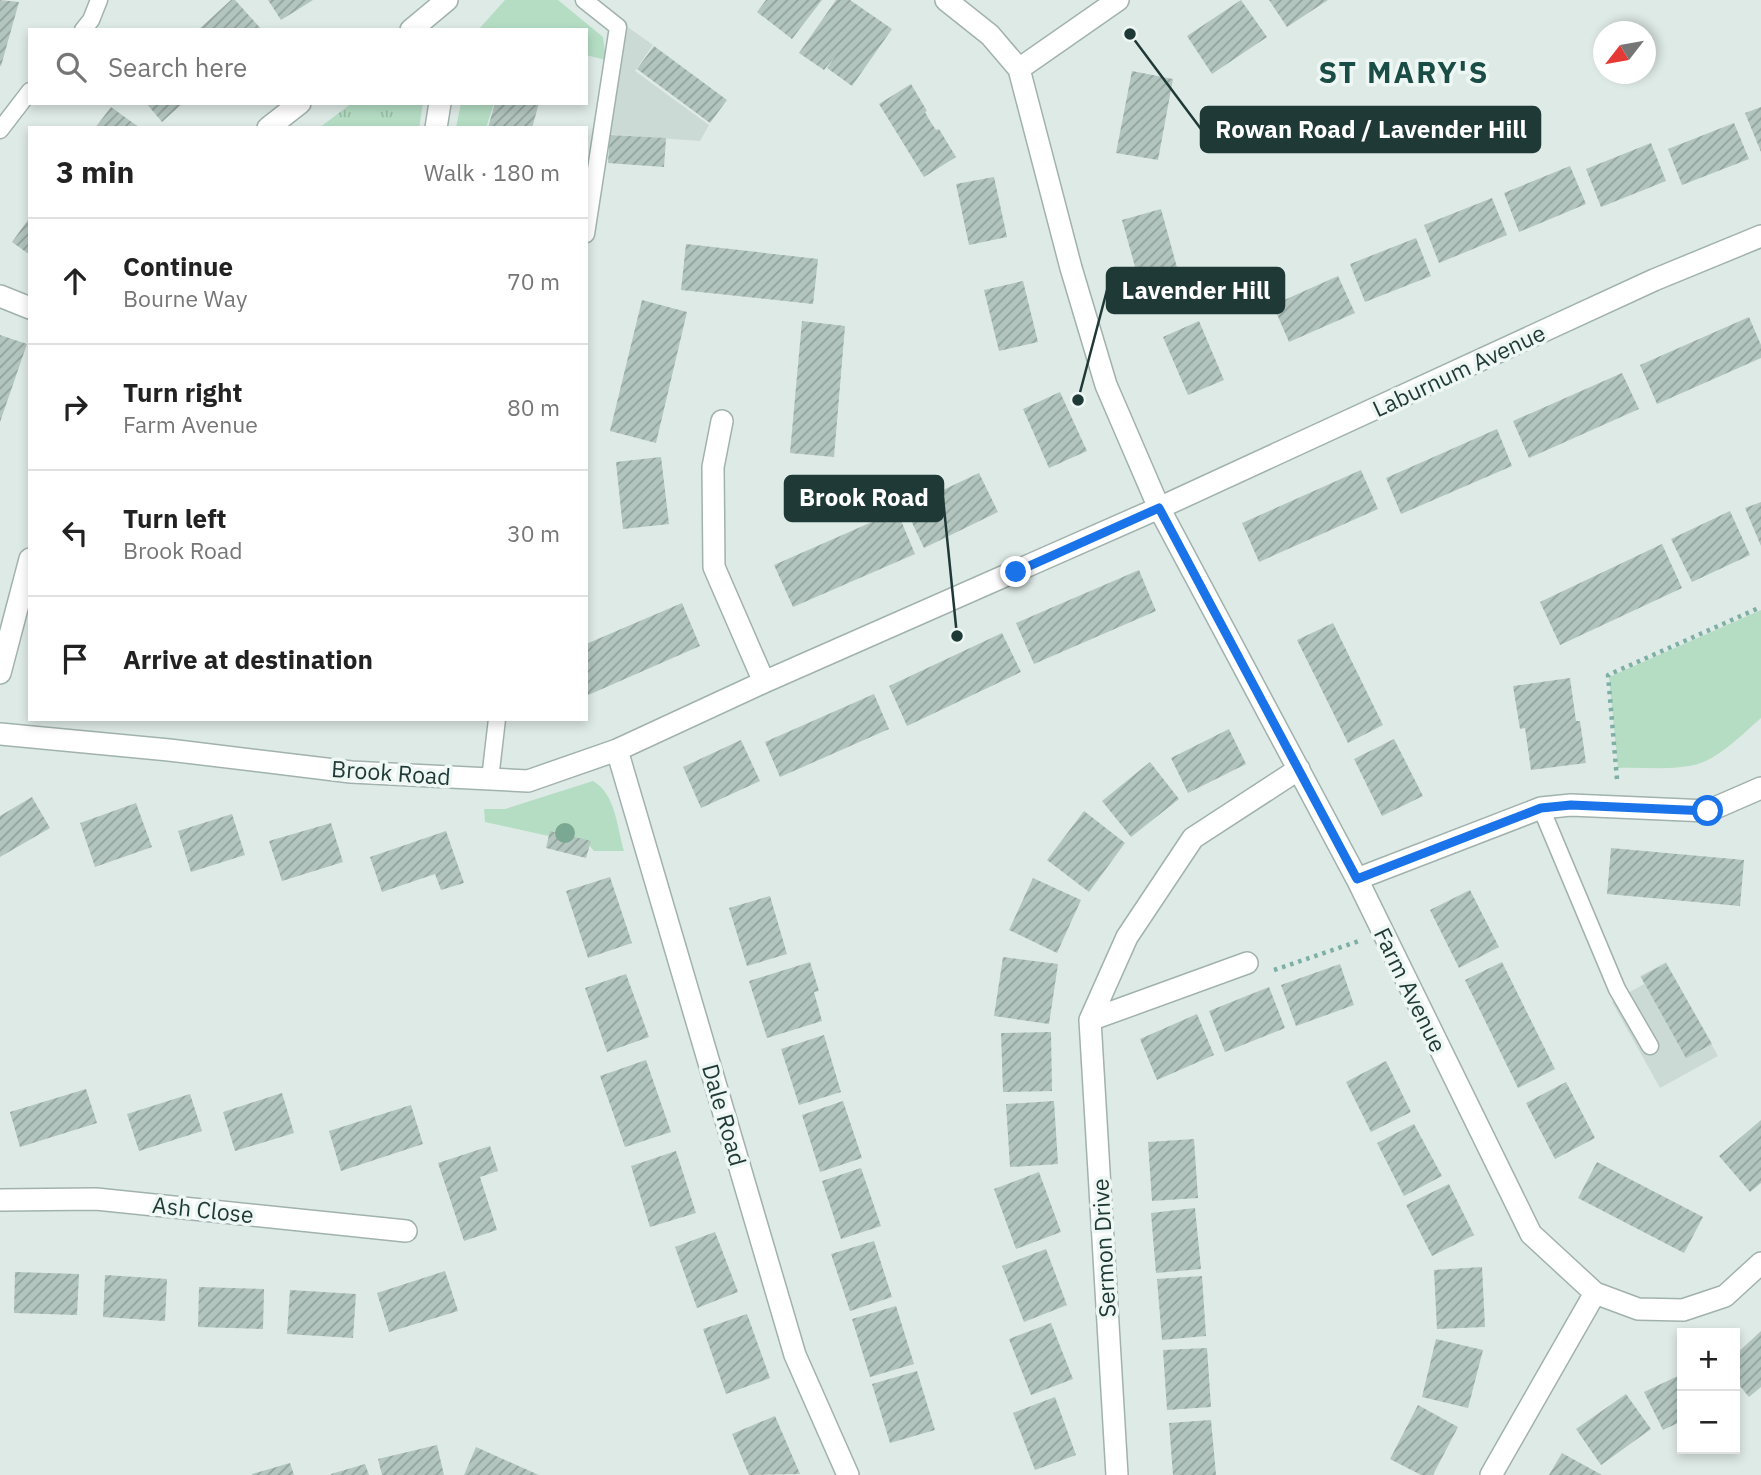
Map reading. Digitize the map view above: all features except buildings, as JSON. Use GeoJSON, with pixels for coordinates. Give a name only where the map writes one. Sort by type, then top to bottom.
{"type":"FeatureCollection","features":[{"type":"Feature","properties":{"kind":"street"},"geometry":{"type":"LineString","coordinates":[[413,28],[447,0]]}},
{"type":"Feature","properties":{"kind":"street"},"geometry":{"type":"LineString","coordinates":[[946,0],[990,35],[1019,69],[1118,0]]}},
{"type":"Feature","properties":{"kind":"street","name":"Farm Avenue"},"geometry":{"type":"LineString","coordinates":[[1019,69],[1071,268],[1106,385],[1159,508],[1357,879],[1531,1234],[1595,1293],[1638,1309],[1683,1310],[1725,1296],[1761,1263]]}},
{"type":"Feature","properties":{"kind":"street"},"geometry":{"type":"LineString","coordinates":[[271,126],[297,105]]}},
{"type":"Feature","properties":{"kind":"street"},"geometry":{"type":"LineString","coordinates":[[436,126],[440,105]]}},
{"type":"Feature","properties":{"kind":"street","name":"Laburnum Avenue"},"geometry":{"type":"LineString","coordinates":[[1159,508],[1654,280],[1761,236]]}},
{"type":"Feature","properties":{"kind":"street"},"geometry":{"type":"LineString","coordinates":[[0,296],[28,307]]}},
{"type":"Feature","properties":{"kind":"street"},"geometry":{"type":"LineString","coordinates":[[722,421],[713,467],[714,567],[764,682]]}},
{"type":"Feature","properties":{"kind":"street","name":"Brook Road"},"geometry":{"type":"LineString","coordinates":[[0,734],[169,750],[351,772],[528,781],[617,750],[764,682],[1159,508]]}},
{"type":"Feature","properties":{"kind":"street"},"geometry":{"type":"LineString","coordinates":[[0,673],[28,567]]}},
{"type":"Feature","properties":{"kind":"street","name":"Dale Road"},"geometry":{"type":"LineString","coordinates":[[617,750],[795,1355],[848,1475]]}},
{"type":"Feature","properties":{"kind":"street","name":"Sermon Drive"},"geometry":{"type":"LineString","coordinates":[[1117,1475],[1090,1020],[1128,937],[1193,838],[1299,769]]}},
{"type":"Feature","properties":{"kind":"street"},"geometry":{"type":"LineString","coordinates":[[1357,879],[1541,808],[1571,805],[1708,811],[1761,788]]}},
{"type":"Feature","properties":{"kind":"street"},"geometry":{"type":"LineString","coordinates":[[1090,1020],[1247,963]]}},
{"type":"Feature","properties":{"kind":"street","name":"Ash Close"},"geometry":{"type":"LineString","coordinates":[[0,1200],[96,1199],[406,1231]]}},
{"type":"Feature","properties":{"kind":"street"},"geometry":{"type":"LineString","coordinates":[[1491,1475],[1595,1293]]}},
{"type":"Feature","properties":{"kind":"lane"},"geometry":{"type":"LineString","coordinates":[[85,28],[92,20],[99,0]]}},
{"type":"Feature","properties":{"kind":"lane"},"geometry":{"type":"LineString","coordinates":[[584,0],[618,27],[588,221]]}},
{"type":"Feature","properties":{"kind":"lane"},"geometry":{"type":"LineString","coordinates":[[0,130],[28,94]]}},
{"type":"Feature","properties":{"kind":"lane"},"geometry":{"type":"LineString","coordinates":[[490,779],[497,721]]}},
{"type":"Feature","properties":{"kind":"lane"},"geometry":{"type":"LineString","coordinates":[[1541,808],[1617,989],[1650,1046]]}},
{"type":"Feature","properties":{"kind":"path"},"geometry":{"type":"LineString","coordinates":[[1619,806],[1608,675],[1761,607]]}},
{"type":"Feature","properties":{"kind":"path"},"geometry":{"type":"LineString","coordinates":[[1247,963],[1251,977],[1382,933]]}},
{"type":"Feature","properties":{"kind":"shaded area"},"geometry":{"type":"Polygon","coordinates":[[[622,23],[653,45],[635,71],[709,125],[700,141],[603,134],[622,23]]]}},
{"type":"Feature","properties":{"kind":"shaded area"},"geometry":{"type":"Polygon","coordinates":[[[1666,962],[1718,1056],[1660,1088],[1612,1002],[1644,984],[1640,976],[1666,962]]]}},
{"type":"Feature","properties":{"kind":"green space"},"geometry":{"type":"Polygon","coordinates":[[[505,0],[558,0],[603,37],[606,60],[588,56],[588,28],[480,28],[505,0]]]}},
{"type":"Feature","properties":{"kind":"green space"},"geometry":{"type":"Polygon","coordinates":[[[349,105],[423,105],[419,126],[322,126],[349,105]]]}},
{"type":"Feature","properties":{"kind":"green space"},"geometry":{"type":"Polygon","coordinates":[[[461,105],[493,105],[487,126],[456,126],[461,105]]]}},
{"type":"Feature","properties":{"kind":"green space"},"geometry":{"type":"Polygon","coordinates":[[[1761,610],[1761,718],[1728,747],[1699,763],[1672,768],[1618,768],[1609,677],[1761,610]]]}},
{"type":"Feature","properties":{"kind":"green space"},"geometry":{"type":"Polygon","coordinates":[[[593,781],[607,794],[611,803],[624,851],[594,851],[589,845],[485,822],[484,809],[505,809],[593,781]]]}},
{"type":"Feature","properties":{"kind":"place","name":"Rowan Road / Lavender Hill"},"geometry":{"type":"Point","coordinates":[1130,34]}},
{"type":"Feature","properties":{"kind":"place","name":"Lavender Hill"},"geometry":{"type":"Point","coordinates":[1078,400]}},
{"type":"Feature","properties":{"kind":"place","name":"Brook Road"},"geometry":{"type":"Point","coordinates":[957,636]}},
{"type":"Feature","properties":{"kind":"district","name":"ST MARY'S"},"geometry":{"type":"Point","coordinates":[1404,73]}},
{"type":"Feature","properties":{"kind":"route"},"geometry":{"type":"LineString","coordinates":[[1016,572],[1159,508],[1357,879],[1541,808],[1571,805],[1708,811]]}}]}
